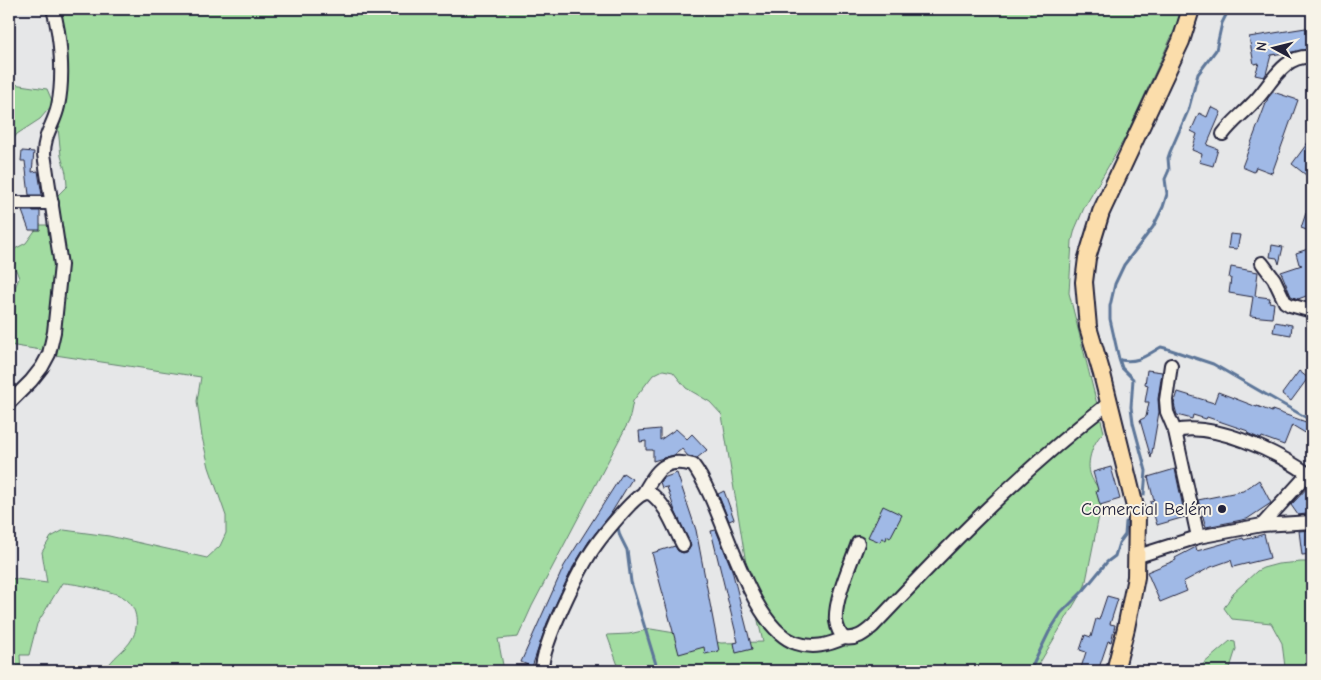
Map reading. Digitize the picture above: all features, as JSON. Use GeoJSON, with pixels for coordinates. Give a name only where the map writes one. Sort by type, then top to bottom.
{"type":"FeatureCollection","features":[{"type":"Feature","properties":{"kind":"main road"},"geometry":{"type":"LineString","coordinates":[[1115,671],[1132,600],[1138,556],[1137,514],[1088,327],[1084,282],[1087,258],[1101,212],[1181,41],[1191,9]]}},
{"type":"Feature","properties":{"kind":"street"},"geometry":{"type":"LineString","coordinates":[[9,403],[42,367],[54,332],[61,265],[44,154],[46,136],[58,106],[60,88],[59,38],[53,9]]}},
{"type":"Feature","properties":{"kind":"street"},"geometry":{"type":"LineString","coordinates":[[1223,134],[1234,120],[1253,104],[1285,65],[1301,58],[1312,57]]}},
{"type":"Feature","properties":{"kind":"street"},"geometry":{"type":"LineString","coordinates":[[9,203],[52,203]]}},
{"type":"Feature","properties":{"kind":"street"},"geometry":{"type":"LineString","coordinates":[[1262,264],[1274,279],[1285,302],[1312,311]]}},
{"type":"Feature","properties":{"kind":"street"},"geometry":{"type":"LineString","coordinates":[[1171,365],[1166,400],[1167,412],[1175,431],[1198,537]]}},
{"type":"Feature","properties":{"kind":"street"},"geometry":{"type":"LineString","coordinates":[[643,494],[652,478],[668,464],[676,461],[693,465],[706,488],[745,580],[771,624],[780,634],[795,643],[809,646],[826,646],[844,638],[852,639],[863,634],[947,548],[1067,436],[1109,403]]}},
{"type":"Feature","properties":{"kind":"street"},"geometry":{"type":"LineString","coordinates":[[1175,431],[1183,429],[1203,430],[1229,436],[1289,460],[1310,474],[1262,525]]}},
{"type":"Feature","properties":{"kind":"street"},"geometry":{"type":"LineString","coordinates":[[542,671],[544,653],[578,576],[595,545],[634,500],[643,494],[650,493],[662,503],[683,545]]}},
{"type":"Feature","properties":{"kind":"street"},"geometry":{"type":"LineString","coordinates":[[1138,556],[1198,537],[1262,525],[1312,522]]}},
{"type":"Feature","properties":{"kind":"street"},"geometry":{"type":"LineString","coordinates":[[844,638],[838,632],[836,620],[838,602],[858,543]]}},
{"type":"Feature","properties":{"kind":"green space"},"geometry":{"type":"Polygon","coordinates":[[[60,9],[1184,9],[1126,136],[1084,208],[1072,241],[1069,293],[1104,432],[1094,446],[1089,470],[1103,496],[1085,586],[1035,671],[620,671],[607,635],[629,634],[651,629],[721,643],[763,642],[749,582],[722,415],[710,402],[686,388],[673,372],[663,370],[653,375],[633,401],[629,421],[532,606],[518,637],[498,639],[503,665],[498,671],[105,671],[132,639],[136,628],[134,610],[123,597],[111,592],[62,583],[37,624],[29,655],[20,655],[21,671],[9,671],[9,578],[47,583],[42,552],[51,537],[64,530],[109,536],[207,558],[220,546],[226,533],[226,516],[209,467],[202,437],[197,401],[201,377],[55,355],[41,350],[9,345],[9,295],[14,290],[19,278],[16,270],[9,265],[9,252],[26,243],[39,225],[48,225],[54,217],[57,196],[67,186],[66,173],[61,156],[58,128],[60,127],[53,104],[40,119],[17,134],[9,145],[9,78],[13,84],[47,89],[53,103],[61,23],[60,9]]]}},
{"type":"Feature","properties":{"kind":"green space"},"geometry":{"type":"Polygon","coordinates":[[[1312,562],[1312,671],[1276,671],[1285,667],[1282,643],[1271,623],[1232,619],[1224,608],[1233,593],[1257,571],[1278,564],[1312,562]]]}},
{"type":"Feature","properties":{"kind":"green space"},"geometry":{"type":"Polygon","coordinates":[[[1230,641],[1235,642],[1236,649],[1229,671],[1195,671],[1230,641]]]}},
{"type":"Feature","properties":{"kind":"building"},"geometry":{"type":"Polygon","coordinates":[[[1312,27],[1312,49],[1271,55],[1264,77],[1255,75],[1259,63],[1254,64],[1249,37],[1312,27]]]}},
{"type":"Feature","properties":{"kind":"building"},"geometry":{"type":"Polygon","coordinates":[[[1273,92],[1298,100],[1272,173],[1256,167],[1254,172],[1242,167],[1268,98],[1273,92]]]}},
{"type":"Feature","properties":{"kind":"building"},"geometry":{"type":"Polygon","coordinates":[[[1211,107],[1221,112],[1207,145],[1218,149],[1213,166],[1199,162],[1202,154],[1192,150],[1197,134],[1191,131],[1199,113],[1207,117],[1211,107]]]}},
{"type":"Feature","properties":{"kind":"building"},"geometry":{"type":"Polygon","coordinates":[[[1312,137],[1312,166],[1306,175],[1292,164],[1312,137]]]}},
{"type":"Feature","properties":{"kind":"building"},"geometry":{"type":"Polygon","coordinates":[[[22,151],[34,152],[32,172],[38,171],[42,195],[29,195],[25,161],[21,161],[22,151]]]}},
{"type":"Feature","properties":{"kind":"building"},"geometry":{"type":"Polygon","coordinates":[[[1312,198],[1312,232],[1301,228],[1312,198]]]}},
{"type":"Feature","properties":{"kind":"building"},"geometry":{"type":"Polygon","coordinates":[[[22,211],[40,211],[40,230],[29,230],[22,211]]]}},
{"type":"Feature","properties":{"kind":"building"},"geometry":{"type":"Polygon","coordinates":[[[1230,234],[1240,235],[1237,249],[1228,248],[1230,234]]]}},
{"type":"Feature","properties":{"kind":"building"},"geometry":{"type":"Polygon","coordinates":[[[1272,245],[1283,247],[1279,264],[1277,258],[1270,257],[1272,245]]]}},
{"type":"Feature","properties":{"kind":"building"},"geometry":{"type":"Polygon","coordinates":[[[1308,249],[1312,261],[1312,294],[1298,299],[1291,296],[1281,272],[1302,265],[1299,264],[1296,253],[1308,249]]]}},
{"type":"Feature","properties":{"kind":"building"},"geometry":{"type":"Polygon","coordinates":[[[1231,267],[1258,272],[1255,296],[1270,298],[1269,302],[1274,303],[1272,318],[1250,316],[1253,297],[1229,293],[1231,267]]]}},
{"type":"Feature","properties":{"kind":"building"},"geometry":{"type":"Polygon","coordinates":[[[1275,322],[1292,325],[1291,335],[1273,332],[1275,322]]]}},
{"type":"Feature","properties":{"kind":"building"},"geometry":{"type":"Polygon","coordinates":[[[1147,370],[1162,372],[1158,399],[1159,412],[1151,458],[1140,420],[1146,417],[1149,402],[1145,402],[1148,385],[1145,384],[1147,370]]]}},
{"type":"Feature","properties":{"kind":"building"},"geometry":{"type":"Polygon","coordinates":[[[1299,371],[1308,378],[1291,401],[1282,394],[1299,371]]]}},
{"type":"Feature","properties":{"kind":"building"},"geometry":{"type":"Polygon","coordinates":[[[1178,392],[1214,403],[1218,392],[1272,412],[1272,410],[1312,426],[1312,437],[1292,425],[1284,445],[1262,437],[1261,439],[1247,433],[1248,431],[1207,417],[1206,419],[1193,415],[1192,419],[1177,415],[1174,404],[1178,392]]]}},
{"type":"Feature","properties":{"kind":"building"},"geometry":{"type":"Polygon","coordinates":[[[660,429],[660,440],[676,429],[687,439],[692,434],[707,450],[697,458],[688,456],[682,449],[674,455],[653,461],[653,450],[646,450],[646,441],[640,442],[639,431],[660,429]]]}},
{"type":"Feature","properties":{"kind":"building"},"geometry":{"type":"Polygon","coordinates":[[[1111,467],[1120,499],[1100,505],[1093,472],[1111,467]]]}},
{"type":"Feature","properties":{"kind":"building"},"geometry":{"type":"Polygon","coordinates":[[[1175,469],[1185,517],[1157,525],[1150,502],[1154,501],[1148,477],[1175,469]]]}},
{"type":"Feature","properties":{"kind":"building"},"geometry":{"type":"Polygon","coordinates":[[[623,473],[632,479],[610,515],[589,541],[573,567],[547,623],[532,667],[521,662],[564,566],[623,473]]]}},
{"type":"Feature","properties":{"kind":"building"},"geometry":{"type":"Polygon","coordinates":[[[677,473],[696,530],[719,651],[705,654],[704,647],[679,654],[652,553],[675,546],[678,551],[683,553],[687,552],[691,546],[675,511],[667,487],[662,488],[660,482],[663,478],[677,473]]]}},
{"type":"Feature","properties":{"kind":"building","name":"Comercial Belém"},"geometry":{"type":"Polygon","coordinates":[[[1259,480],[1271,503],[1247,519],[1206,527],[1198,500],[1243,491],[1259,480]]]}},
{"type":"Feature","properties":{"kind":"building"},"geometry":{"type":"Polygon","coordinates":[[[1312,483],[1312,510],[1306,514],[1298,515],[1291,505],[1312,483]]]}},
{"type":"Feature","properties":{"kind":"building"},"geometry":{"type":"Polygon","coordinates":[[[724,491],[734,519],[729,521],[718,494],[724,491]]]}},
{"type":"Feature","properties":{"kind":"building"},"geometry":{"type":"Polygon","coordinates":[[[883,506],[902,515],[890,538],[887,536],[886,540],[882,538],[880,542],[868,537],[883,506]]]}},
{"type":"Feature","properties":{"kind":"building"},"geometry":{"type":"Polygon","coordinates":[[[716,530],[732,570],[752,649],[736,653],[734,643],[738,642],[711,531],[716,530]]]}},
{"type":"Feature","properties":{"kind":"building"},"geometry":{"type":"Polygon","coordinates":[[[1312,530],[1312,554],[1302,555],[1299,531],[1312,530]]]}},
{"type":"Feature","properties":{"kind":"building"},"geometry":{"type":"Polygon","coordinates":[[[1264,534],[1270,558],[1233,567],[1231,560],[1211,567],[1183,582],[1187,591],[1160,602],[1147,572],[1176,560],[1175,558],[1196,547],[1197,551],[1264,534]]]}},
{"type":"Feature","properties":{"kind":"building"},"geometry":{"type":"Polygon","coordinates":[[[1107,596],[1118,599],[1110,624],[1115,625],[1111,642],[1108,641],[1098,671],[1080,671],[1086,652],[1080,650],[1085,635],[1091,637],[1096,619],[1099,620],[1107,596]]]}},
{"type":"Feature","properties":{"kind":"waterway"},"geometry":{"type":"LineString","coordinates":[[1144,495],[1146,471],[1133,423],[1131,407],[1133,379],[1122,368],[1119,359],[1110,319],[1110,306],[1115,284],[1124,265],[1153,227],[1163,207],[1167,194],[1165,179],[1169,170],[1168,158],[1188,111],[1198,74],[1216,50],[1222,23],[1229,9]]}},
{"type":"Feature","properties":{"kind":"waterway"},"geometry":{"type":"LineString","coordinates":[[9,170],[12,199]]}},
{"type":"Feature","properties":{"kind":"waterway"},"geometry":{"type":"LineString","coordinates":[[9,230],[13,220],[13,209]]}},
{"type":"Feature","properties":{"kind":"waterway"},"geometry":{"type":"LineString","coordinates":[[1120,360],[1137,360],[1161,347],[1165,348],[1213,364],[1312,421]]}},
{"type":"Feature","properties":{"kind":"waterway"},"geometry":{"type":"LineString","coordinates":[[1030,671],[1049,632],[1061,613],[1084,590],[1107,562],[1115,556],[1119,543],[1125,535],[1126,522]]}},
{"type":"Feature","properties":{"kind":"waterway"},"geometry":{"type":"LineString","coordinates":[[620,523],[618,528],[627,550],[631,582],[658,671]]}},
{"type":"Feature","properties":{"kind":"place","name":"Comercial Belém"},"geometry":{"type":"Point","coordinates":[1222,509]}}]}
